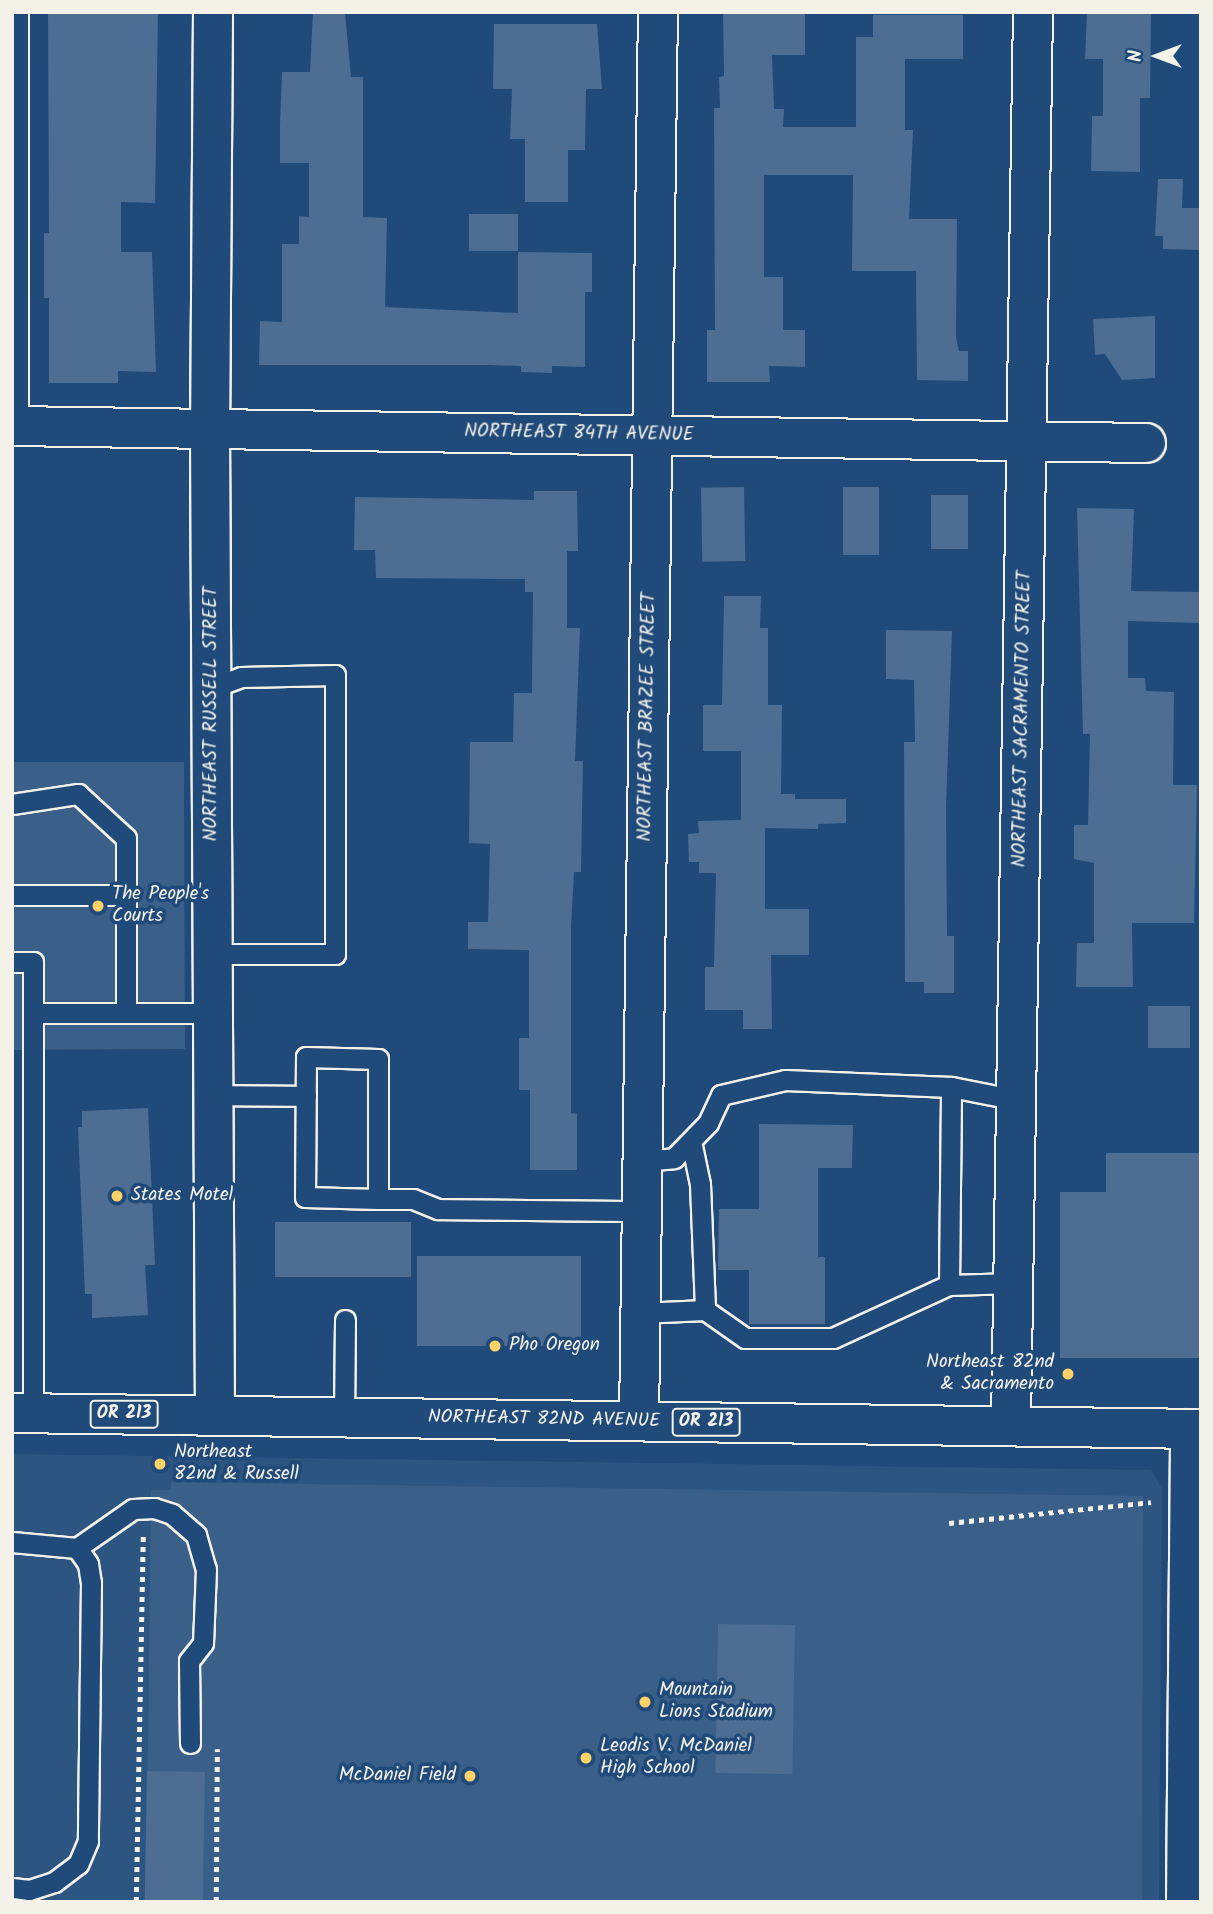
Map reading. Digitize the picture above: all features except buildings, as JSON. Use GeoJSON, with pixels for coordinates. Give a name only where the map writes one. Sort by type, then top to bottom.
{"type":"FeatureCollection","features":[{"type":"Feature","properties":{"kind":"street","name":"NORTHEAST RUSSELL STREET"},"geometry":{"type":"LineString","coordinates":[[213,12],[210,428],[215,1415]]}},
{"type":"Feature","properties":{"kind":"street","name":"NORTHEAST BRAZEE STREET"},"geometry":{"type":"LineString","coordinates":[[639,1421],[658,12]]}},
{"type":"Feature","properties":{"kind":"street","name":"NORTHEAST SACRAMENTO STREET"},"geometry":{"type":"LineString","coordinates":[[1011,1426],[1033,12]]}},
{"type":"Feature","properties":{"kind":"street","name":"NORTHEAST 84TH AVENUE"},"geometry":{"type":"LineString","coordinates":[[15,426],[1146,443]]}},
{"type":"Feature","properties":{"kind":"street","name":"NORTHEAST 82ND AVENUE"},"geometry":{"type":"LineString","coordinates":[[23,1413],[1196,1429]]}},
{"type":"Feature","properties":{"kind":"street"},"geometry":{"type":"LineString","coordinates":[[1186,1902],[1193,1798],[1196,1429]]}},
{"type":"Feature","properties":{"kind":"lane"},"geometry":{"type":"LineString","coordinates":[[15,426],[18,12]]}},
{"type":"Feature","properties":{"kind":"lane"},"geometry":{"type":"LineString","coordinates":[[211,688],[242,677],[335,675],[335,954],[213,954]]}},
{"type":"Feature","properties":{"kind":"lane"},"geometry":{"type":"LineString","coordinates":[[12,804],[78,794],[126,838],[126,1013]]}},
{"type":"Feature","properties":{"kind":"lane"},"geometry":{"type":"LineString","coordinates":[[12,895],[126,895]]}},
{"type":"Feature","properties":{"kind":"lane"},"geometry":{"type":"LineString","coordinates":[[12,962],[33,962],[23,1413]]}},
{"type":"Feature","properties":{"kind":"lane"},"geometry":{"type":"LineString","coordinates":[[33,1013],[213,1013]]}},
{"type":"Feature","properties":{"kind":"lane"},"geometry":{"type":"LineString","coordinates":[[378,1199],[378,1059],[306,1058],[305,1197],[378,1199],[414,1199],[438,1209],[641,1211]]}},
{"type":"Feature","properties":{"kind":"lane"},"geometry":{"type":"LineString","coordinates":[[642,1161],[674,1158],[708,1124],[721,1095],[785,1080],[951,1087],[1017,1100]]}},
{"type":"Feature","properties":{"kind":"lane"},"geometry":{"type":"LineString","coordinates":[[949,1285],[951,1087]]}},
{"type":"Feature","properties":{"kind":"lane"},"geometry":{"type":"LineString","coordinates":[[214,1096],[306,1096]]}},
{"type":"Feature","properties":{"kind":"lane"},"geometry":{"type":"LineString","coordinates":[[691,1141],[700,1184],[705,1310]]}},
{"type":"Feature","properties":{"kind":"lane"},"geometry":{"type":"LineString","coordinates":[[640,1313],[705,1310],[745,1338],[833,1338],[949,1285],[1014,1283]]}},
{"type":"Feature","properties":{"kind":"lane"},"geometry":{"type":"LineString","coordinates":[[344,1417],[345,1320]]}},
{"type":"Feature","properties":{"kind":"lane"},"geometry":{"type":"LineString","coordinates":[[77,1548],[118,1516],[144,1509],[172,1514],[196,1535],[206,1569],[203,1643],[189,1661],[190,1743]]}},
{"type":"Feature","properties":{"kind":"lane"},"geometry":{"type":"LineString","coordinates":[[12,1542],[56,1542],[77,1548],[88,1564],[91,1583],[88,1841],[78,1864],[54,1882],[29,1891],[12,1888]]}},
{"type":"Feature","properties":{"kind":"path"},"geometry":{"type":"LineString","coordinates":[[948,1522],[1151,1502]]}},
{"type":"Feature","properties":{"kind":"path"},"geometry":{"type":"LineString","coordinates":[[136,1902],[144,1509]]}},
{"type":"Feature","properties":{"kind":"path"},"geometry":{"type":"LineString","coordinates":[[216,1902],[217,1741]]}},
{"type":"Feature","properties":{"kind":"shaded area","name":"The People's Courts"},"geometry":{"type":"Polygon","coordinates":[[[12,762],[184,762],[185,1049],[13,1050],[12,1286],[12,762]]]}},
{"type":"Feature","properties":{"kind":"shaded area","name":"Mountain Lions Stadium"},"geometry":{"type":"Polygon","coordinates":[[[12,1454],[1151,1470],[1162,1489],[1159,1902],[12,1902],[12,1454]]]}},
{"type":"Feature","properties":{"kind":"shaded area","name":"Mountain Lions Stadium"},"geometry":{"type":"Polygon","coordinates":[[[171,1482],[1143,1496],[1142,1902],[146,1902],[151,1490],[171,1490],[171,1482]]]}},
{"type":"Feature","properties":{"kind":"place","name":"The People's Courts"},"geometry":{"type":"Point","coordinates":[98,906]}},
{"type":"Feature","properties":{"kind":"place","name":"States Motel"},"geometry":{"type":"Point","coordinates":[117,1196]}},
{"type":"Feature","properties":{"kind":"place","name":"Pho Oregon"},"geometry":{"type":"Point","coordinates":[495,1346]}},
{"type":"Feature","properties":{"kind":"place","name":"Northeast 82nd & Sacramento"},"geometry":{"type":"Point","coordinates":[1068,1374]}},
{"type":"Feature","properties":{"kind":"place","name":"Northeast 82nd & Russell"},"geometry":{"type":"Point","coordinates":[160,1464]}},
{"type":"Feature","properties":{"kind":"place","name":"Mountain Lions Stadium"},"geometry":{"type":"Point","coordinates":[645,1702]}},
{"type":"Feature","properties":{"kind":"place","name":"Leodis V. McDaniel High School"},"geometry":{"type":"Point","coordinates":[586,1758]}},
{"type":"Feature","properties":{"kind":"place","name":"McDaniel Field"},"geometry":{"type":"Point","coordinates":[470,1776]}}]}
